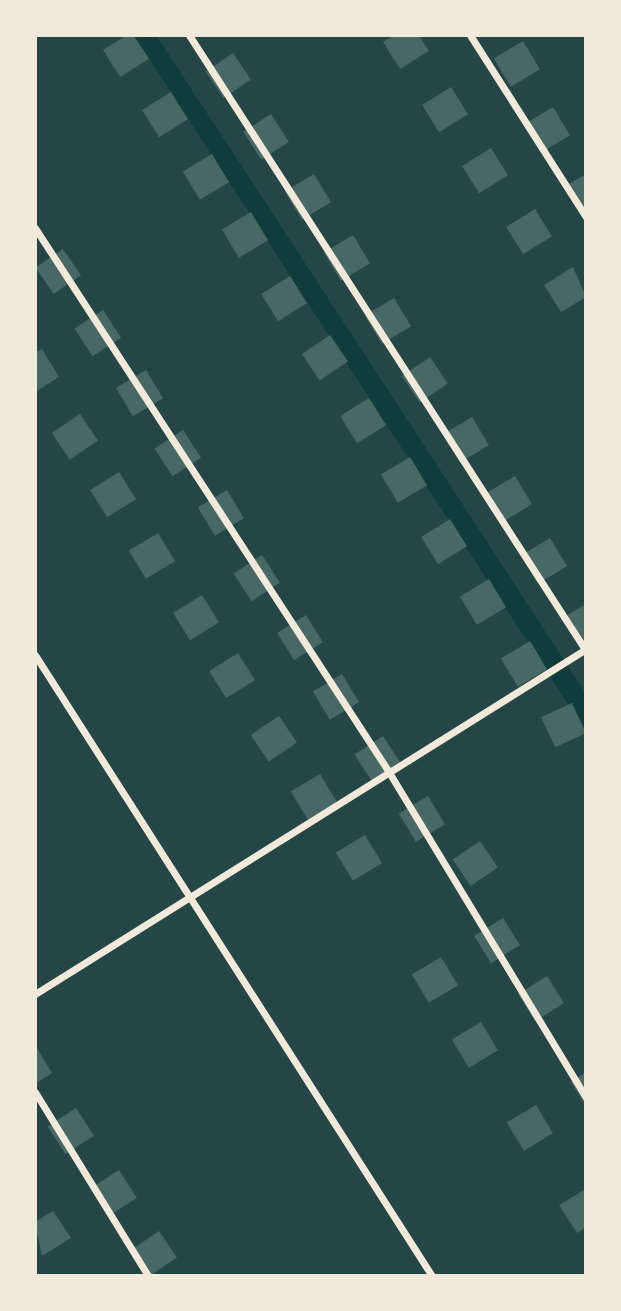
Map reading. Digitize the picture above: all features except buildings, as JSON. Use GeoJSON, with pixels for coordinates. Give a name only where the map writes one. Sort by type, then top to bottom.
{"type":"FeatureCollection","features":[{"type":"Feature","properties":{"kind":"street"},"geometry":{"type":"LineString","coordinates":[[35,995],[387,769],[586,650],[189,35]]}},
{"type":"Feature","properties":{"kind":"street"},"geometry":{"type":"LineString","coordinates":[[470,35],[586,217]]}},
{"type":"Feature","properties":{"kind":"street"},"geometry":{"type":"LineString","coordinates":[[35,228],[387,769],[586,1097]]}},
{"type":"Feature","properties":{"kind":"street"},"geometry":{"type":"LineString","coordinates":[[35,655],[432,1276]]}},
{"type":"Feature","properties":{"kind":"street"},"geometry":{"type":"LineString","coordinates":[[35,1092],[148,1276]]}},
{"type":"Feature","properties":{"kind":"shaded area"},"geometry":{"type":"Polygon","coordinates":[[[35,35],[134,35],[586,732],[586,1276],[35,1276],[35,35]]]}},
{"type":"Feature","properties":{"kind":"shaded area"},"geometry":{"type":"Polygon","coordinates":[[[156,35],[586,35],[586,694],[448,482],[156,35]]]}}]}
